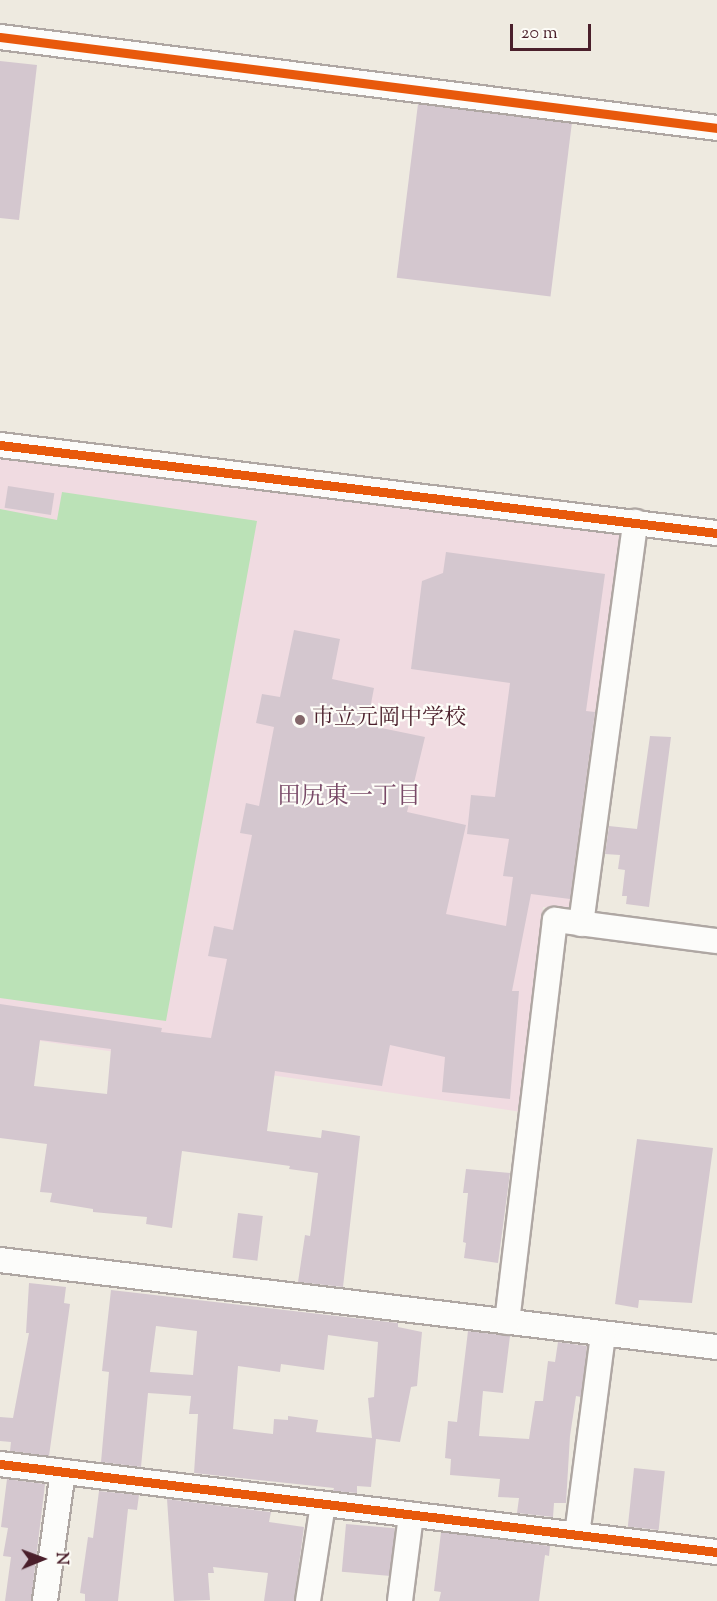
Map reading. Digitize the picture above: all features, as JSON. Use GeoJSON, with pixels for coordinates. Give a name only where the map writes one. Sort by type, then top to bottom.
{"type":"FeatureCollection","features":[{"type":"Feature","properties":{"kind":"street"},"geometry":{"type":"LineString","coordinates":[[0,37],[717,128]]}},
{"type":"Feature","properties":{"kind":"street"},"geometry":{"type":"LineString","coordinates":[[0,445],[717,533]]}},
{"type":"Feature","properties":{"kind":"street"},"geometry":{"type":"LineString","coordinates":[[581,924],[635,522]]}},
{"type":"Feature","properties":{"kind":"street"},"geometry":{"type":"LineString","coordinates":[[507,1322],[555,920],[717,941]]}},
{"type":"Feature","properties":{"kind":"street"},"geometry":{"type":"LineString","coordinates":[[0,1260],[717,1347]]}},
{"type":"Feature","properties":{"kind":"street"},"geometry":{"type":"LineString","coordinates":[[577,1535],[603,1334]]}},
{"type":"Feature","properties":{"kind":"street"},"geometry":{"type":"LineString","coordinates":[[0,1464],[717,1552]]}},
{"type":"Feature","properties":{"kind":"street"},"geometry":{"type":"LineString","coordinates":[[45,1601],[63,1472]]}},
{"type":"Feature","properties":{"kind":"street"},"geometry":{"type":"LineString","coordinates":[[308,1601],[323,1504]]}},
{"type":"Feature","properties":{"kind":"street"},"geometry":{"type":"LineString","coordinates":[[400,1601],[411,1515]]}},
{"type":"Feature","properties":{"kind":"shaded area","name":"市立元岡中学校"},"geometry":{"type":"Polygon","coordinates":[[[0,457],[623,533],[578,912],[543,907],[521,1112],[0,1035],[0,457]]]}},
{"type":"Feature","properties":{"kind":"green space"},"geometry":{"type":"Polygon","coordinates":[[[62,492],[257,521],[166,1021],[0,998],[0,509],[57,520],[62,492]]]}},
{"type":"Feature","properties":{"kind":"building"},"geometry":{"type":"Polygon","coordinates":[[[0,61],[37,65],[19,220],[0,218],[0,61]]]}},
{"type":"Feature","properties":{"kind":"building"},"geometry":{"type":"Polygon","coordinates":[[[418,104],[572,123],[551,297],[397,278],[418,104]]]}},
{"type":"Feature","properties":{"kind":"building"},"geometry":{"type":"Polygon","coordinates":[[[8,486],[54,493],[51,515],[5,508],[8,486]]]}},
{"type":"Feature","properties":{"kind":"building"},"geometry":{"type":"Polygon","coordinates":[[[446,552],[605,574],[586,711],[595,712],[570,899],[531,894],[512,991],[519,991],[510,1099],[442,1092],[445,1057],[390,1045],[382,1086],[275,1071],[267,1131],[321,1138],[322,1130],[360,1136],[343,1287],[298,1282],[305,1235],[310,1236],[318,1173],[289,1169],[290,1166],[182,1151],[172,1228],[146,1224],[147,1217],[93,1212],[93,1209],[50,1202],[52,1193],[40,1192],[47,1144],[0,1138],[0,1004],[162,1028],[161,1032],[211,1038],[227,959],[208,956],[214,926],[233,930],[252,835],[240,833],[246,803],[259,806],[274,727],[256,723],[262,694],[280,697],[294,630],[340,639],[332,679],[374,688],[367,725],[425,737],[407,812],[466,825],[446,914],[506,926],[513,877],[503,876],[509,839],[467,834],[471,795],[495,797],[510,683],[411,669],[422,581],[443,573],[446,552]],[[40,1040],[34,1086],[107,1094],[111,1049],[40,1040]]]}},
{"type":"Feature","properties":{"kind":"building"},"geometry":{"type":"Polygon","coordinates":[[[650,736],[671,737],[649,907],[626,904],[627,896],[622,896],[625,870],[618,869],[620,855],[605,854],[609,826],[637,829],[650,736]]]}},
{"type":"Feature","properties":{"kind":"building"},"geometry":{"type":"Polygon","coordinates":[[[637,1139],[713,1148],[692,1303],[639,1300],[638,1308],[615,1304],[637,1139]]]}},
{"type":"Feature","properties":{"kind":"building"},"geometry":{"type":"Polygon","coordinates":[[[466,1169],[510,1173],[498,1263],[464,1258],[466,1243],[463,1242],[468,1193],[463,1193],[466,1169]]]}},
{"type":"Feature","properties":{"kind":"building"},"geometry":{"type":"Polygon","coordinates":[[[238,1213],[263,1216],[257,1261],[233,1258],[238,1213]]]}},
{"type":"Feature","properties":{"kind":"building"},"geometry":{"type":"Polygon","coordinates":[[[29,1283],[66,1287],[64,1303],[70,1304],[49,1456],[10,1451],[11,1442],[0,1441],[0,1417],[13,1418],[29,1333],[26,1333],[29,1283]]]}},
{"type":"Feature","properties":{"kind":"building"},"geometry":{"type":"Polygon","coordinates":[[[111,1290],[398,1323],[398,1327],[422,1332],[417,1386],[411,1387],[400,1442],[376,1439],[371,1487],[357,1486],[357,1493],[333,1491],[334,1488],[194,1473],[198,1414],[189,1414],[191,1396],[148,1393],[141,1467],[101,1462],[109,1372],[102,1371],[111,1290]],[[156,1326],[150,1372],[193,1375],[197,1331],[156,1326]],[[328,1335],[324,1370],[281,1364],[280,1372],[238,1366],[233,1429],[273,1434],[274,1419],[288,1420],[288,1416],[318,1420],[316,1432],[372,1438],[368,1398],[374,1397],[378,1342],[328,1335]]]}},
{"type":"Feature","properties":{"kind":"building"},"geometry":{"type":"Polygon","coordinates":[[[468,1331],[510,1336],[503,1393],[483,1391],[479,1436],[529,1439],[535,1401],[543,1401],[548,1361],[555,1362],[558,1342],[587,1346],[581,1397],[576,1396],[570,1436],[566,1503],[554,1503],[553,1517],[517,1513],[519,1498],[498,1497],[500,1479],[450,1475],[451,1459],[445,1458],[448,1421],[457,1422],[468,1331]]]}},
{"type":"Feature","properties":{"kind":"building"},"geometry":{"type":"Polygon","coordinates":[[[634,1468],[665,1471],[659,1530],[628,1527],[634,1468]]]}},
{"type":"Feature","properties":{"kind":"building"},"geometry":{"type":"Polygon","coordinates":[[[7,1479],[45,1484],[31,1601],[5,1601],[11,1557],[3,1556],[8,1528],[1,1527],[7,1479]]]}},
{"type":"Feature","properties":{"kind":"building"},"geometry":{"type":"Polygon","coordinates":[[[99,1491],[139,1495],[137,1510],[128,1509],[118,1601],[85,1601],[85,1594],[80,1593],[88,1537],[93,1538],[99,1491]]]}},
{"type":"Feature","properties":{"kind":"building"},"geometry":{"type":"Polygon","coordinates":[[[167,1499],[271,1512],[269,1522],[304,1527],[294,1601],[264,1601],[268,1573],[213,1567],[214,1573],[208,1573],[210,1600],[174,1601],[167,1499]]]}},
{"type":"Feature","properties":{"kind":"building"},"geometry":{"type":"Polygon","coordinates":[[[346,1524],[395,1528],[391,1576],[342,1572],[346,1524]]]}},
{"type":"Feature","properties":{"kind":"building"},"geometry":{"type":"Polygon","coordinates":[[[441,1532],[550,1546],[549,1556],[545,1555],[539,1601],[439,1601],[441,1592],[434,1591],[441,1532]]]}},
{"type":"Feature","properties":{"kind":"cycle path"},"geometry":{"type":"LineString","coordinates":[[0,37],[717,128]]}},
{"type":"Feature","properties":{"kind":"cycle path"},"geometry":{"type":"LineString","coordinates":[[0,445],[717,533]]}},
{"type":"Feature","properties":{"kind":"cycle path"},"geometry":{"type":"LineString","coordinates":[[0,1464],[717,1552]]}},
{"type":"Feature","properties":{"kind":"place","name":"市立元岡中学校"},"geometry":{"type":"Point","coordinates":[300,720]}},
{"type":"Feature","properties":{"kind":"district","name":"田尻東一丁目"},"geometry":{"type":"Point","coordinates":[349,798]}}]}
